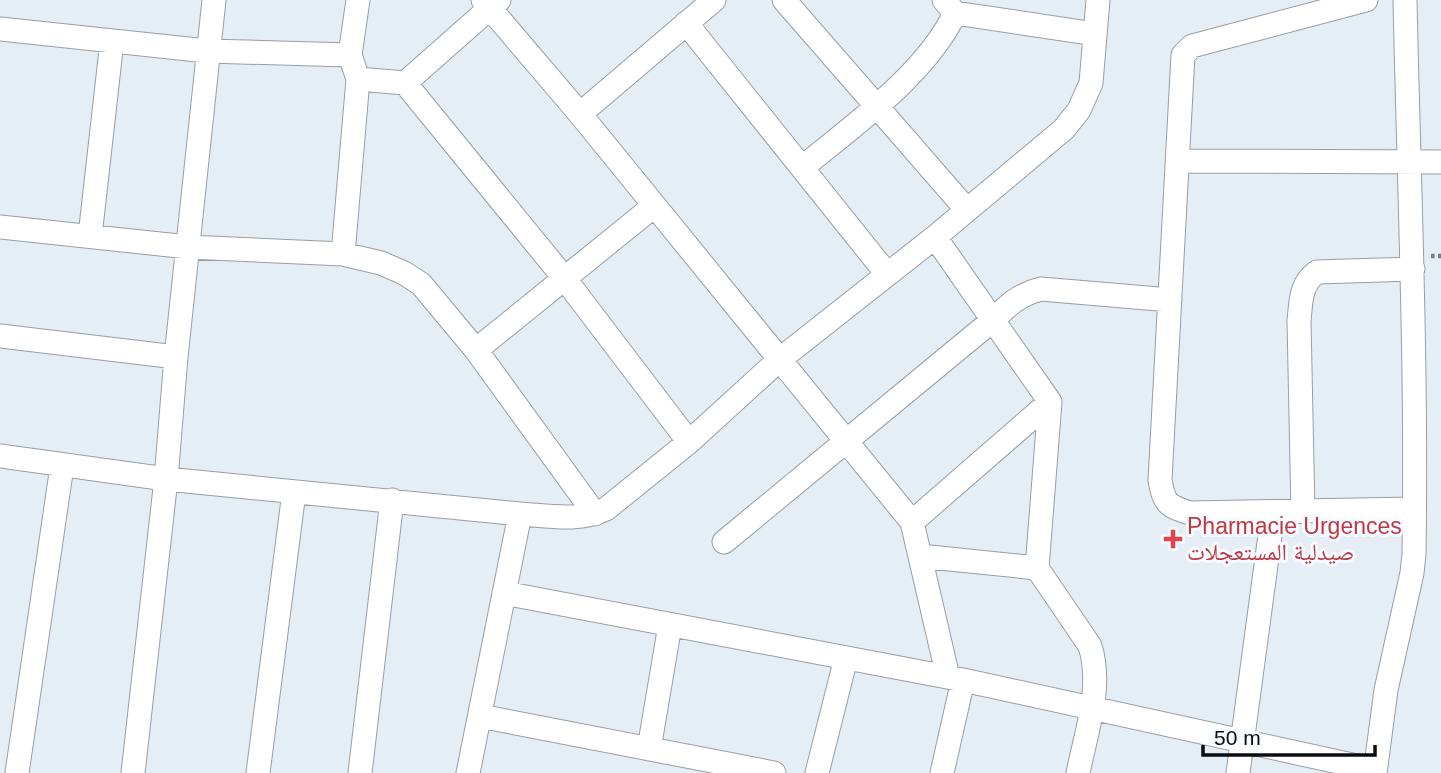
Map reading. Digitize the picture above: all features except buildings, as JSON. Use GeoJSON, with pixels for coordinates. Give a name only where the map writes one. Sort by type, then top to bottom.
{"type":"FeatureCollection","features":[{"type":"Feature","properties":{"kind":"street"},"geometry":{"type":"LineString","coordinates":[[133,773],[166,479],[206,51],[214,0]]}},
{"type":"Feature","properties":{"kind":"street"},"geometry":{"type":"LineString","coordinates":[[343,254],[358,79],[350,55],[358,0]]}},
{"type":"Feature","properties":{"kind":"street"},"geometry":{"type":"LineString","coordinates":[[580,114],[714,0]]}},
{"type":"Feature","properties":{"kind":"street"},"geometry":{"type":"LineString","coordinates":[[784,0],[967,210]]}},
{"type":"Feature","properties":{"kind":"street"},"geometry":{"type":"LineString","coordinates":[[0,456],[166,479],[294,492],[520,514],[579,518],[595,514],[606,509],[689,442],[779,360],[935,237],[1064,129],[1079,110],[1091,83],[1098,0]]}},
{"type":"Feature","properties":{"kind":"street"},"geometry":{"type":"LineString","coordinates":[[1366,0],[1192,46],[1183,55],[1160,480],[1163,499],[1174,508],[1190,513],[1414,509]]}},
{"type":"Feature","properties":{"kind":"street"},"geometry":{"type":"LineString","coordinates":[[504,593],[956,679],[1375,771],[1386,690],[1412,573],[1413,269],[1405,0]]}},
{"type":"Feature","properties":{"kind":"street"},"geometry":{"type":"LineString","coordinates":[[405,83],[490,3],[912,522],[956,679],[942,773]]}},
{"type":"Feature","properties":{"kind":"street"},"geometry":{"type":"LineString","coordinates":[[803,167],[876,106],[931,52],[945,35],[950,6],[1095,34]]}},
{"type":"Feature","properties":{"kind":"street"},"geometry":{"type":"LineString","coordinates":[[686,23],[887,274]]}},
{"type":"Feature","properties":{"kind":"street"},"geometry":{"type":"LineString","coordinates":[[0,29],[206,51],[350,55]]}},
{"type":"Feature","properties":{"kind":"street"},"geometry":{"type":"LineString","coordinates":[[90,236],[112,41]]}},
{"type":"Feature","properties":{"kind":"street"},"geometry":{"type":"LineString","coordinates":[[358,79],[405,83],[565,279],[689,442]]}},
{"type":"Feature","properties":{"kind":"street"},"geometry":{"type":"LineString","coordinates":[[1178,161],[1441,162]]}},
{"type":"Feature","properties":{"kind":"street"},"geometry":{"type":"LineString","coordinates":[[476,350],[654,206]]}},
{"type":"Feature","properties":{"kind":"street"},"geometry":{"type":"LineString","coordinates":[[0,227],[188,247],[343,254],[381,263],[404,273],[421,284],[476,350],[595,514]]}},
{"type":"Feature","properties":{"kind":"street"},"geometry":{"type":"LineString","coordinates":[[935,237],[1050,402],[1037,568],[1090,646],[1094,659],[1095,687],[1078,773]]}},
{"type":"Feature","properties":{"kind":"street"},"geometry":{"type":"LineString","coordinates":[[1303,512],[1299,321],[1302,293],[1308,279],[1317,272],[1413,269]]}},
{"type":"Feature","properties":{"kind":"street"},"geometry":{"type":"LineString","coordinates":[[724,542],[993,320],[1011,302],[1026,293],[1041,289],[1170,300]]}},
{"type":"Feature","properties":{"kind":"street"},"geometry":{"type":"LineString","coordinates":[[0,336],[176,357]]}},
{"type":"Feature","properties":{"kind":"street"},"geometry":{"type":"LineString","coordinates":[[912,522],[1050,402]]}},
{"type":"Feature","properties":{"kind":"street"},"geometry":{"type":"LineString","coordinates":[[17,773],[62,466]]}},
{"type":"Feature","properties":{"kind":"street"},"geometry":{"type":"LineString","coordinates":[[258,773],[294,492]]}},
{"type":"Feature","properties":{"kind":"street"},"geometry":{"type":"LineString","coordinates":[[360,773],[392,500]]}},
{"type":"Feature","properties":{"kind":"street"},"geometry":{"type":"LineString","coordinates":[[1238,773],[1273,513]]}},
{"type":"Feature","properties":{"kind":"street"},"geometry":{"type":"LineString","coordinates":[[468,773],[520,514]]}},
{"type":"Feature","properties":{"kind":"street"},"geometry":{"type":"LineString","coordinates":[[920,556],[1037,568]]}},
{"type":"Feature","properties":{"kind":"street"},"geometry":{"type":"LineString","coordinates":[[649,749],[670,625]]}},
{"type":"Feature","properties":{"kind":"street"},"geometry":{"type":"LineString","coordinates":[[817,773],[846,658]]}},
{"type":"Feature","properties":{"kind":"street"},"geometry":{"type":"LineString","coordinates":[[480,716],[774,773]]}},
{"type":"Feature","properties":{"kind":"place","name":"Pharmacie Urgences صيدلية المستعجلات"},"geometry":{"type":"Point","coordinates":[1173,539]}}]}
